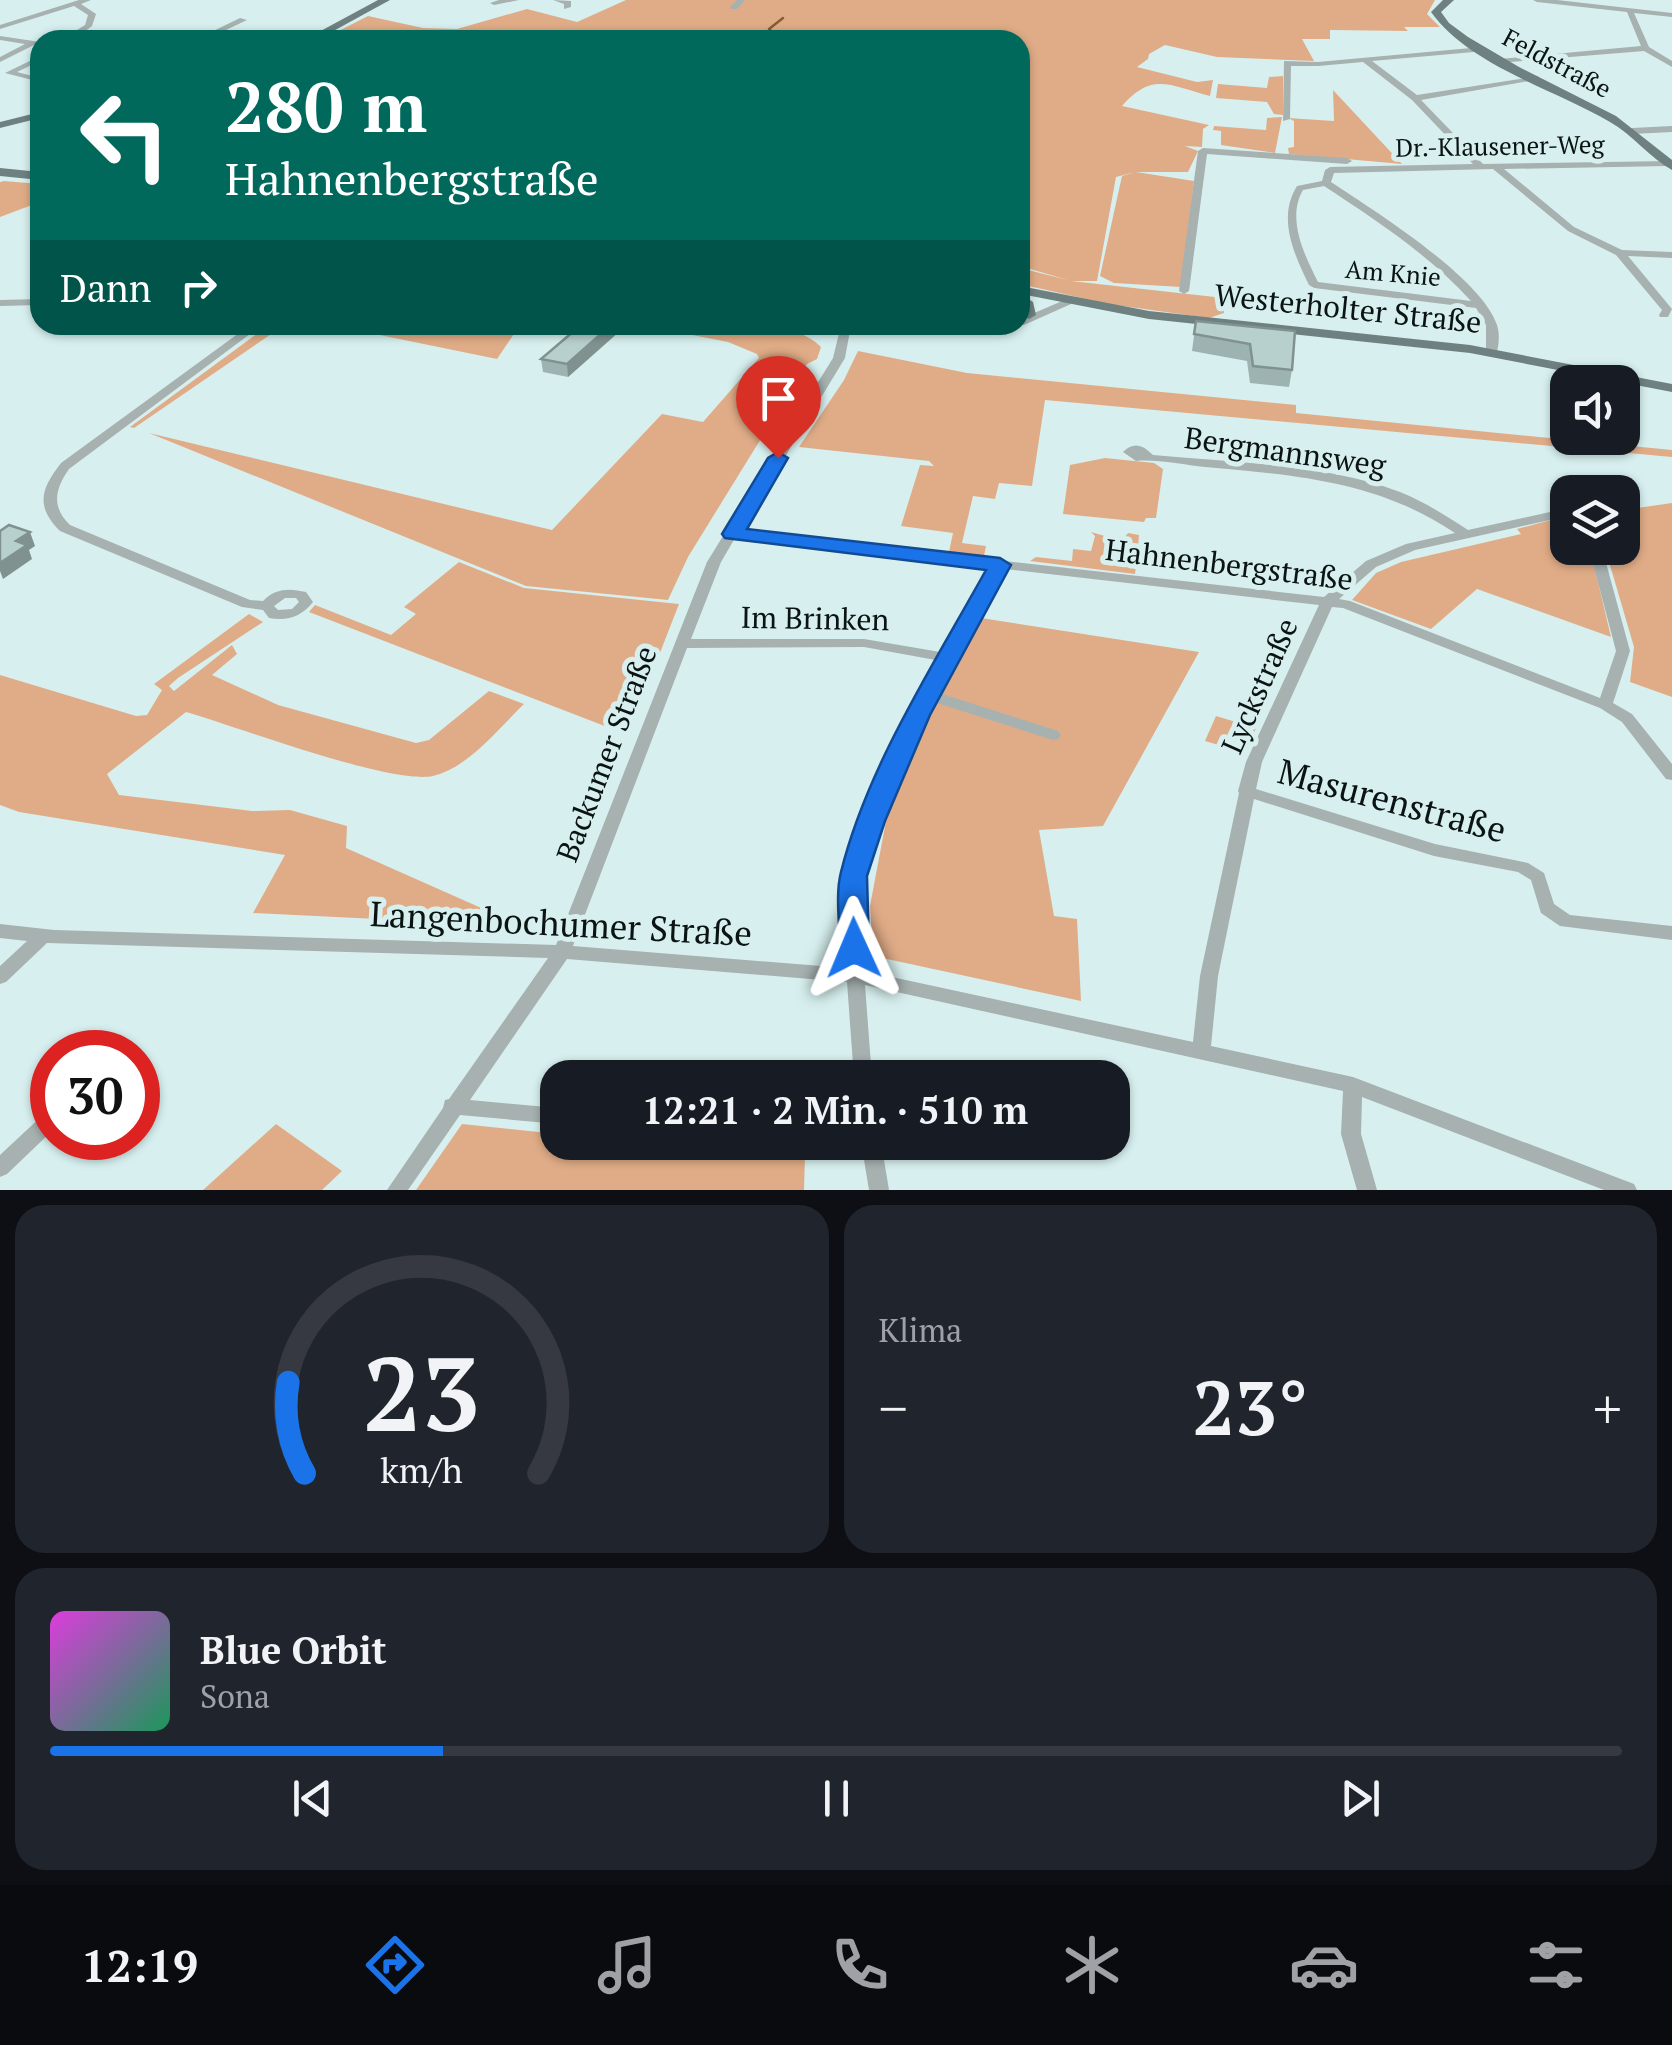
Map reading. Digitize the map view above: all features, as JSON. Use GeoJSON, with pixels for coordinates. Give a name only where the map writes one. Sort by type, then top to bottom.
{"type":"FeatureCollection","features":[{"type":"Feature","properties":{"kind":"main road"},"geometry":{"type":"LineString","coordinates":[[328,30],[385,0]]}},
{"type":"Feature","properties":{"kind":"main road","name":"Feldstraße"},"geometry":{"type":"LineString","coordinates":[[1448,0],[1437,10],[1437,16],[1500,61],[1632,131],[1670,164]]}},
{"type":"Feature","properties":{"kind":"main road"},"geometry":{"type":"LineString","coordinates":[[0,125],[30,118]]}},
{"type":"Feature","properties":{"kind":"main road"},"geometry":{"type":"LineString","coordinates":[[0,172],[30,175]]}},
{"type":"Feature","properties":{"kind":"main road","name":"Westerholter Straße"},"geometry":{"type":"LineString","coordinates":[[1030,292],[1148,315],[1492,352],[1672,388]]}},
{"type":"Feature","properties":{"kind":"street"},"geometry":{"type":"LineString","coordinates":[[0,27],[87,0]]}},
{"type":"Feature","properties":{"kind":"street"},"geometry":{"type":"LineString","coordinates":[[494,4],[515,0]]}},
{"type":"Feature","properties":{"kind":"street"},"geometry":{"type":"LineString","coordinates":[[558,0],[567,5],[580,0]]}},
{"type":"Feature","properties":{"kind":"street"},"geometry":{"type":"LineString","coordinates":[[1537,0],[1672,15]]}},
{"type":"Feature","properties":{"kind":"street"},"geometry":{"type":"LineString","coordinates":[[76,4],[92,14],[88,26],[81,30]]}},
{"type":"Feature","properties":{"kind":"street"},"geometry":{"type":"LineString","coordinates":[[1630,13],[1646,48],[1672,65]]}},
{"type":"Feature","properties":{"kind":"street"},"geometry":{"type":"LineString","coordinates":[[221,30],[243,20]]}},
{"type":"Feature","properties":{"kind":"street"},"geometry":{"type":"LineString","coordinates":[[0,38],[30,43]]}},
{"type":"Feature","properties":{"kind":"street"},"geometry":{"type":"LineString","coordinates":[[0,60],[30,47]]}},
{"type":"Feature","properties":{"kind":"street"},"geometry":{"type":"LineString","coordinates":[[1500,61],[1646,48]]}},
{"type":"Feature","properties":{"kind":"street"},"geometry":{"type":"LineString","coordinates":[[1286,118],[1287,63],[1482,49]]}},
{"type":"Feature","properties":{"kind":"street"},"geometry":{"type":"LineString","coordinates":[[1365,60],[1415,98],[1478,164]]}},
{"type":"Feature","properties":{"kind":"street"},"geometry":{"type":"LineString","coordinates":[[30,63],[9,73],[30,78]]}},
{"type":"Feature","properties":{"kind":"street"},"geometry":{"type":"LineString","coordinates":[[1415,98],[1535,78]]}},
{"type":"Feature","properties":{"kind":"street"},"geometry":{"type":"LineString","coordinates":[[1632,131],[1672,129]]}},
{"type":"Feature","properties":{"kind":"street"},"geometry":{"type":"LineString","coordinates":[[1184,291],[1201,154],[1208,149],[1402,167]]}},
{"type":"Feature","properties":{"kind":"street","name":"Dr.-Klausener-Weg"},"geometry":{"type":"LineString","coordinates":[[1334,169],[1670,164]]}},
{"type":"Feature","properties":{"kind":"street"},"geometry":{"type":"LineString","coordinates":[[1493,165],[1522,193],[1572,229],[1620,254],[1666,310],[1664,314]]}},
{"type":"Feature","properties":{"kind":"street"},"geometry":{"type":"LineString","coordinates":[[1334,169],[1326,183],[1416,247],[1479,305],[1492,324],[1492,352]]}},
{"type":"Feature","properties":{"kind":"street","name":"Am Knie"},"geometry":{"type":"LineString","coordinates":[[1326,183],[1300,188],[1293,200],[1295,233],[1314,285],[1479,305]]}},
{"type":"Feature","properties":{"kind":"street"},"geometry":{"type":"LineString","coordinates":[[1620,254],[1672,255]]}},
{"type":"Feature","properties":{"kind":"street"},"geometry":{"type":"LineString","coordinates":[[1030,319],[1036,319],[1062,300]]}},
{"type":"Feature","properties":{"kind":"street"},"geometry":{"type":"LineString","coordinates":[[0,304],[30,302]]}},
{"type":"Feature","properties":{"kind":"street"},"geometry":{"type":"LineString","coordinates":[[242,335],[65,466],[52,483],[48,500],[53,515],[65,528],[248,604],[267,606]]}},
{"type":"Feature","properties":{"kind":"street","name":"Backumer Straße"},"geometry":{"type":"LineString","coordinates":[[397,1190],[562,952],[714,562],[840,358],[844,335]]}},
{"type":"Feature","properties":{"kind":"street","name":"Bergmannsweg"},"geometry":{"type":"LineString","coordinates":[[1145,456],[1376,486],[1439,512],[1466,534]]}},
{"type":"Feature","properties":{"kind":"street","name":"Lyckstraße"},"geometry":{"type":"LineString","coordinates":[[1202,1051],[1209,976],[1254,762],[1328,601],[1376,561],[1412,547],[1550,516]]}},
{"type":"Feature","properties":{"kind":"street","name":"Hahnenbergstraße"},"geometry":{"type":"LineString","coordinates":[[733,534],[1328,601],[1390,619],[1605,705],[1628,718],[1672,775]]}},
{"type":"Feature","properties":{"kind":"street"},"geometry":{"type":"LineString","coordinates":[[862,1060],[855,976],[853,876],[894,763],[1000,565]]}},
{"type":"Feature","properties":{"kind":"street"},"geometry":{"type":"LineString","coordinates":[[1600,565],[1623,651],[1605,705]]}},
{"type":"Feature","properties":{"kind":"street","name":"Im Brinken"},"geometry":{"type":"LineString","coordinates":[[681,644],[864,642],[947,658]]}},
{"type":"Feature","properties":{"kind":"street"},"geometry":{"type":"LineString","coordinates":[[928,695],[1053,735]]}},
{"type":"Feature","properties":{"kind":"street","name":"Masurenstraße"},"geometry":{"type":"LineString","coordinates":[[1246,791],[1434,850],[1522,867],[1538,877],[1547,908],[1566,921],[1672,934]]}},
{"type":"Feature","properties":{"kind":"street","name":"Langenbochumer Straße"},"geometry":{"type":"LineString","coordinates":[[0,932],[562,952],[855,976],[1354,1085],[1627,1190]]}},
{"type":"Feature","properties":{"kind":"street"},"geometry":{"type":"LineString","coordinates":[[0,977],[42,936]]}},
{"type":"Feature","properties":{"kind":"street"},"geometry":{"type":"LineString","coordinates":[[1354,1085],[1350,1134],[1367,1190]]}},
{"type":"Feature","properties":{"kind":"street"},"geometry":{"type":"LineString","coordinates":[[452,1106],[540,1114]]}},
{"type":"Feature","properties":{"kind":"street"},"geometry":{"type":"LineString","coordinates":[[0,1168],[30,1140]]}},
{"type":"Feature","properties":{"kind":"street"},"geometry":{"type":"LineString","coordinates":[[874,1160],[879,1190]]}},
{"type":"Feature","properties":{"kind":"shaded area"},"geometry":{"type":"Polygon","coordinates":[[[626,0],[1435,0],[1427,14],[1440,27],[1404,27],[1408,31],[1330,30],[1330,39],[1302,39],[1314,61],[1217,57],[1165,45],[1137,67],[1197,82],[1213,80],[1210,96],[1153,85],[1143,88],[1122,106],[1209,125],[1203,129],[1202,147],[1185,146],[1198,151],[1188,172],[1136,172],[1194,181],[1181,287],[1114,283],[1100,276],[1122,176],[1135,172],[1116,177],[1097,281],[1071,281],[1224,298],[1224,313],[1209,318],[1108,304],[1030,286],[1030,270],[1068,280],[1030,269],[1030,30],[341,30],[368,16],[423,28],[457,29],[527,9],[577,22],[626,0]]]}},
{"type":"Feature","properties":{"kind":"shaded area"},"geometry":{"type":"Polygon","coordinates":[[[1283,76],[1283,115],[1274,114],[1267,102],[1216,98],[1218,84],[1267,88],[1269,77],[1283,76]]]}},
{"type":"Feature","properties":{"kind":"shaded area"},"geometry":{"type":"Polygon","coordinates":[[[1333,90],[1402,164],[1289,154],[1288,148],[1294,147],[1294,121],[1288,118],[1334,121],[1333,90]]]}},
{"type":"Feature","properties":{"kind":"shaded area"},"geometry":{"type":"Polygon","coordinates":[[[1282,117],[1275,153],[1221,145],[1221,131],[1213,130],[1214,126],[1266,130],[1267,118],[1282,117]]]}},
{"type":"Feature","properties":{"kind":"shaded area"},"geometry":{"type":"Polygon","coordinates":[[[0,182],[30,183],[30,206],[0,217],[0,182]]]}},
{"type":"Feature","properties":{"kind":"shaded area"},"geometry":{"type":"Polygon","coordinates":[[[255,335],[270,335],[134,428],[130,427],[255,335]]]}},
{"type":"Feature","properties":{"kind":"shaded area"},"geometry":{"type":"Polygon","coordinates":[[[380,335],[513,335],[497,359],[380,335]]]}},
{"type":"Feature","properties":{"kind":"shaded area"},"geometry":{"type":"Polygon","coordinates":[[[692,335],[803,335],[821,347],[817,359],[807,364],[688,557],[668,600],[526,586],[149,433],[552,530],[662,414],[703,422],[759,358],[728,342],[692,335]]]}},
{"type":"Feature","properties":{"kind":"shaded area"},"geometry":{"type":"Polygon","coordinates":[[[858,351],[967,373],[1296,405],[1296,413],[1550,438],[1550,446],[1045,400],[1032,486],[999,483],[995,499],[973,496],[962,543],[986,546],[984,556],[949,552],[953,533],[901,526],[920,465],[934,466],[929,461],[799,447],[844,380],[858,351]]]}},
{"type":"Feature","properties":{"kind":"shaded area"},"geometry":{"type":"Polygon","coordinates":[[[1640,447],[1672,450],[1672,457],[1640,454],[1640,447]]]}},
{"type":"Feature","properties":{"kind":"shaded area"},"geometry":{"type":"Polygon","coordinates":[[[1105,458],[1154,463],[1163,469],[1156,518],[1146,518],[1144,522],[1063,514],[1070,465],[1105,458]]]}},
{"type":"Feature","properties":{"kind":"shaded area"},"geometry":{"type":"Polygon","coordinates":[[[1672,503],[1672,697],[1630,682],[1634,647],[1610,565],[1640,565],[1640,508],[1672,503]]]}},
{"type":"Feature","properties":{"kind":"shaded area"},"geometry":{"type":"Polygon","coordinates":[[[1550,520],[1550,565],[1594,565],[1611,637],[1477,589],[1431,629],[1352,600],[1376,573],[1401,562],[1521,534],[1517,529],[1550,520]]]}},
{"type":"Feature","properties":{"kind":"shaded area"},"geometry":{"type":"Polygon","coordinates":[[[1091,532],[1122,541],[1128,533],[1139,535],[1138,547],[1145,552],[1138,552],[1135,574],[1030,561],[1036,557],[1072,561],[1073,549],[1091,551],[1095,536],[1091,532]]]}},
{"type":"Feature","properties":{"kind":"shaded area"},"geometry":{"type":"Polygon","coordinates":[[[459,562],[524,588],[679,604],[628,735],[309,612],[315,605],[391,635],[416,614],[404,607],[459,562]]]}},
{"type":"Feature","properties":{"kind":"shaded area"},"geometry":{"type":"Polygon","coordinates":[[[249,614],[263,622],[169,686],[174,691],[232,645],[237,654],[212,675],[278,705],[416,743],[429,740],[489,691],[524,704],[471,756],[433,776],[384,772],[349,763],[186,712],[107,774],[119,795],[252,811],[290,810],[347,826],[346,848],[522,926],[253,913],[285,855],[19,812],[0,805],[0,675],[136,716],[147,715],[162,690],[154,684],[249,614]]]}},
{"type":"Feature","properties":{"kind":"shaded area"},"geometry":{"type":"Polygon","coordinates":[[[981,618],[1199,652],[1103,826],[1039,830],[1054,916],[1077,919],[1081,1001],[873,956],[870,906],[889,805],[930,708],[981,618]]]}},
{"type":"Feature","properties":{"kind":"shaded area"},"geometry":{"type":"Polygon","coordinates":[[[1216,716],[1256,728],[1246,753],[1205,741],[1216,716]]]}},
{"type":"Feature","properties":{"kind":"shaded area"},"geometry":{"type":"Polygon","coordinates":[[[276,1124],[342,1171],[322,1190],[203,1190],[276,1124]]]}},
{"type":"Feature","properties":{"kind":"shaded area"},"geometry":{"type":"Polygon","coordinates":[[[462,1124],[540,1132],[540,1160],[805,1160],[804,1190],[416,1190],[462,1124]]]}},
{"type":"Feature","properties":{"kind":"building"},"geometry":{"type":"Polygon","coordinates":[[[1196,321],[1295,331],[1292,370],[1253,366],[1250,344],[1194,334],[1196,321]]]}},
{"type":"Feature","properties":{"kind":"building"},"geometry":{"type":"Polygon","coordinates":[[[569,335],[600,335],[567,364],[541,359],[569,335]]]}},
{"type":"Feature","properties":{"kind":"building"},"geometry":{"type":"Polygon","coordinates":[[[9,525],[30,532],[16,541],[27,545],[0,563],[0,531],[9,525]]]}},
{"type":"Feature","properties":{"kind":"waterway"},"geometry":{"type":"LineString","coordinates":[[770,30],[783,18]]}},
{"type":"Feature","properties":{"kind":"route"},"geometry":{"type":"LineString","coordinates":[[778,458],[733,534],[1000,565],[918,715],[871,821],[853,876],[854,948]]}}]}
